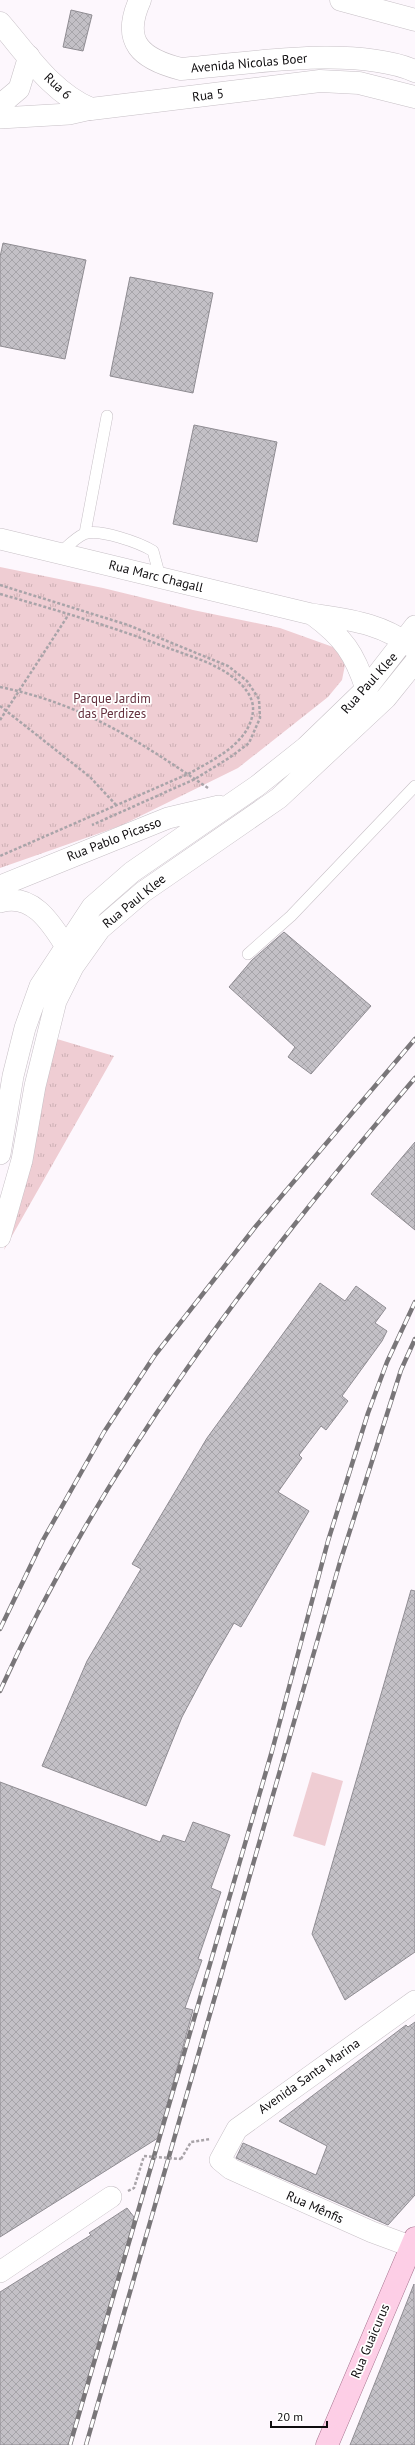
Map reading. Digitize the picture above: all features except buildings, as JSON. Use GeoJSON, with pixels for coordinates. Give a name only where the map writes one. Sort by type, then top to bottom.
{"type":"FeatureCollection","features":[{"type":"Feature","properties":{"kind":"main road","name":"Rua Guaicurus"},"geometry":{"type":"LineString","coordinates":[[327,2445],[413,2244]]}},
{"type":"Feature","properties":{"kind":"street","name":"Avenida Nicolas Boer"},"geometry":{"type":"LineString","coordinates":[[140,0],[132,17],[134,39],[143,53],[159,63],[181,69],[327,57],[371,60],[415,71]]}},
{"type":"Feature","properties":{"kind":"street"},"geometry":{"type":"LineString","coordinates":[[341,0],[415,20]]}},
{"type":"Feature","properties":{"kind":"street","name":"Rua 6"},"geometry":{"type":"LineString","coordinates":[[0,23],[60,90],[77,103],[92,110]]}},
{"type":"Feature","properties":{"kind":"street","name":"Rua 6"},"geometry":{"type":"LineString","coordinates":[[0,105],[19,89],[29,56]]}},
{"type":"Feature","properties":{"kind":"street","name":"Rua 5"},"geometry":{"type":"LineString","coordinates":[[0,118],[70,114],[320,81],[359,83],[415,97]]}},
{"type":"Feature","properties":{"kind":"street","name":"Rua Marc Chagall"},"geometry":{"type":"LineString","coordinates":[[0,540],[60,553],[311,614],[357,621],[412,639]]}},
{"type":"Feature","properties":{"kind":"street","name":"Rua Marc Chagall"},"geometry":{"type":"LineString","coordinates":[[311,614],[339,635],[346,644],[359,666],[366,689]]}},
{"type":"Feature","properties":{"kind":"street","name":"Rua Paul Klee"},"geometry":{"type":"LineString","coordinates":[[0,1154],[13,1076],[25,1028],[40,986],[65,945],[92,908],[132,872],[257,786],[306,747],[366,689],[412,639]]}},
{"type":"Feature","properties":{"kind":"street","name":"Rua Paul Klee"},"geometry":{"type":"LineString","coordinates":[[0,1237],[22,1160],[35,1086],[56,1001],[73,967],[100,928],[143,892],[279,798],[381,703],[415,662]]}},
{"type":"Feature","properties":{"kind":"street","name":"Rua Pablo Picasso"},"geometry":{"type":"LineString","coordinates":[[0,886],[168,818],[231,804]]}},
{"type":"Feature","properties":{"kind":"street"},"geometry":{"type":"LineString","coordinates":[[0,902],[17,901],[35,907],[42,913],[65,945]]}},
{"type":"Feature","properties":{"kind":"street","name":"Avenida Santa Marina"},"geometry":{"type":"LineString","coordinates":[[222,2164],[220,2157],[236,2129],[415,2001]]}},
{"type":"Feature","properties":{"kind":"street","name":"Rua Mênfis"},"geometry":{"type":"LineString","coordinates":[[222,2164],[372,2232],[413,2244]]}},
{"type":"Feature","properties":{"kind":"street"},"geometry":{"type":"LineString","coordinates":[[0,2272],[119,2195]]}},
{"type":"Feature","properties":{"kind":"lane"},"geometry":{"type":"LineString","coordinates":[[85,533],[107,416]]}},
{"type":"Feature","properties":{"kind":"lane"},"geometry":{"type":"LineString","coordinates":[[60,553],[85,533],[98,533],[142,543],[153,551],[160,577]]}},
{"type":"Feature","properties":{"kind":"lane"},"geometry":{"type":"LineString","coordinates":[[248,954],[291,916],[415,786]]}},
{"type":"Feature","properties":{"kind":"path"},"geometry":{"type":"LineString","coordinates":[[0,585],[128,625],[228,666],[248,681],[259,699],[260,718],[248,743],[229,758],[195,779],[85,829]]}},
{"type":"Feature","properties":{"kind":"path"},"geometry":{"type":"LineString","coordinates":[[0,594],[112,628],[209,663],[234,678],[249,693],[253,711],[243,737],[217,757],[188,774],[0,856]]}},
{"type":"Feature","properties":{"kind":"path"},"geometry":{"type":"LineString","coordinates":[[0,720],[69,614]]}},
{"type":"Feature","properties":{"kind":"path"},"geometry":{"type":"LineString","coordinates":[[0,687],[20,691],[63,705],[105,722],[145,744],[231,804]]}},
{"type":"Feature","properties":{"kind":"path"},"geometry":{"type":"LineString","coordinates":[[0,706],[90,776],[117,806]]}},
{"type":"Feature","properties":{"kind":"path"},"geometry":{"type":"LineString","coordinates":[[119,2195],[134,2188],[144,2156],[181,2158]]}},
{"type":"Feature","properties":{"kind":"green space","name":"Parque Jardim das Perdizes"},"geometry":{"type":"Polygon","coordinates":[[[0,567],[103,588],[193,610],[280,628],[333,647],[340,653],[345,665],[342,680],[328,697],[238,768],[120,826],[0,868],[0,567]]]}},
{"type":"Feature","properties":{"kind":"green space"},"geometry":{"type":"Polygon","coordinates":[[[57,1039],[114,1056],[4,1250],[57,1039]]]}},
{"type":"Feature","properties":{"kind":"green space"},"geometry":{"type":"Polygon","coordinates":[[[312,1772],[343,1781],[325,1846],[293,1836],[312,1772]]]}},
{"type":"Feature","properties":{"kind":"railway"},"geometry":{"type":"LineString","coordinates":[[0,1629],[43,1540],[104,1432],[155,1355],[256,1226],[415,1039]]}},
{"type":"Feature","properties":{"kind":"railway"},"geometry":{"type":"LineString","coordinates":[[0,1691],[41,1607],[86,1526],[134,1447],[186,1370],[240,1295],[297,1222],[355,1149],[415,1078]]}},
{"type":"Feature","properties":{"kind":"railway"},"geometry":{"type":"LineString","coordinates":[[70,2445],[272,1751],[328,1541],[368,1413],[387,1362],[415,1302]]}},
{"type":"Feature","properties":{"kind":"railway"},"geometry":{"type":"LineString","coordinates":[[86,2445],[340,1562],[401,1370],[415,1339]]}}]}
